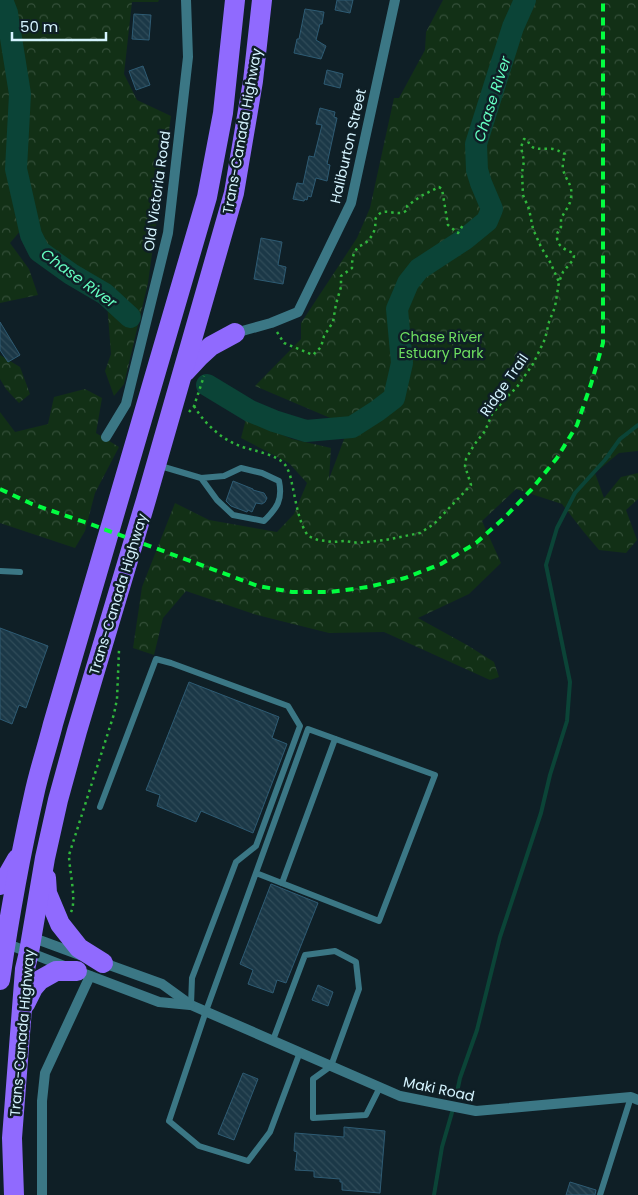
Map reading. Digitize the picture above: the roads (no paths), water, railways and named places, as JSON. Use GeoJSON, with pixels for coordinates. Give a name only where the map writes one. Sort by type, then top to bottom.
{"type":"FeatureCollection","features":[{"type":"Feature","properties":{"kind":"highway","name":"Trans-Canada Highway"},"geometry":{"type":"LineString","coordinates":[[0,980],[21,853],[34,793],[207,197],[223,113],[235,0]]}},
{"type":"Feature","properties":{"kind":"highway","name":"Trans-Canada Highway"},"geometry":{"type":"LineString","coordinates":[[14,1195],[12,1138],[25,969],[45,858],[58,800],[77,731],[234,192],[253,81],[262,1]]}},
{"type":"Feature","properties":{"kind":"highway"},"geometry":{"type":"LineString","coordinates":[[182,375],[212,346],[235,333]]}},
{"type":"Feature","properties":{"kind":"highway"},"geometry":{"type":"LineString","coordinates":[[0,885],[21,853]]}},
{"type":"Feature","properties":{"kind":"highway"},"geometry":{"type":"LineString","coordinates":[[22,1010],[33,988],[40,980],[56,971],[90,970],[79,948],[60,924],[47,893],[45,858]]}},
{"type":"Feature","properties":{"kind":"street","name":"Old Victoria Road"},"geometry":{"type":"LineString","coordinates":[[106,437],[126,404],[168,233],[188,57],[186,0]]}},
{"type":"Feature","properties":{"kind":"street","name":"Haliburton Street"},"geometry":{"type":"LineString","coordinates":[[235,333],[270,323],[298,312],[351,204],[395,0]]}},
{"type":"Feature","properties":{"kind":"street","name":"Maki Road"},"geometry":{"type":"LineString","coordinates":[[6,943],[30,944],[159,1002],[191,1005]]}},
{"type":"Feature","properties":{"kind":"street","name":"Maki Road"},"geometry":{"type":"LineString","coordinates":[[30,944],[90,970],[162,984],[191,1005],[400,1096],[476,1112],[635,1098]]}},
{"type":"Feature","properties":{"kind":"street"},"geometry":{"type":"LineString","coordinates":[[42,1195],[42,1102],[45,1074],[90,970]]}},
{"type":"Feature","properties":{"kind":"lane"},"geometry":{"type":"LineString","coordinates":[[156,465],[201,478],[224,476],[241,468],[262,473],[279,481],[281,492],[275,510],[264,521],[234,515],[217,500],[201,478]]}},
{"type":"Feature","properties":{"kind":"lane"},"geometry":{"type":"LineString","coordinates":[[0,572],[20,572]]}},
{"type":"Feature","properties":{"kind":"lane"},"geometry":{"type":"LineString","coordinates":[[100,807],[156,659],[172,663],[288,706],[300,726],[256,846],[236,862],[192,978],[191,1005]]}},
{"type":"Feature","properties":{"kind":"lane"},"geometry":{"type":"LineString","coordinates":[[256,873],[379,921],[435,774],[308,729],[206,1011],[169,1121],[199,1146],[248,1161],[270,1132],[300,1052]]}},
{"type":"Feature","properties":{"kind":"lane"},"geometry":{"type":"LineString","coordinates":[[282,884],[335,738]]}},
{"type":"Feature","properties":{"kind":"lane"},"geometry":{"type":"LineString","coordinates":[[273,1040],[305,955],[335,951],[356,962],[359,989],[331,1066],[313,1079],[313,1118],[366,1115],[380,1087]]}},
{"type":"Feature","properties":{"kind":"lane"},"geometry":{"type":"LineString","coordinates":[[600,1195],[635,1098]]}},
{"type":"Feature","properties":{"kind":"waterway","name":"Chase River"},"geometry":{"type":"LineString","coordinates":[[2,0],[7,13],[20,94],[16,169],[31,235],[39,251],[71,274],[105,294],[130,317]]}},
{"type":"Feature","properties":{"kind":"waterway","name":"Chase River"},"geometry":{"type":"LineString","coordinates":[[207,385],[250,411],[306,431],[352,427],[394,398],[402,363],[397,309],[408,283],[419,269],[465,239],[487,221],[492,209],[477,170],[476,144],[513,27],[525,0]]}},
{"type":"Feature","properties":{"kind":"waterway"},"geometry":{"type":"LineString","coordinates":[[456,1097],[460,1078],[477,1030],[500,937],[541,813],[550,775],[567,721],[570,682],[546,565],[557,528],[575,493],[605,460],[620,439],[638,425]]}},
{"type":"Feature","properties":{"kind":"waterway"},"geometry":{"type":"LineString","coordinates":[[434,1195],[442,1147],[453,1109]]}},
{"type":"Feature","properties":{"kind":"railway"},"geometry":{"type":"LineString","coordinates":[[0,489],[32,504],[258,586],[292,592],[330,592],[368,587],[405,578],[441,564],[476,543],[531,490],[557,458],[577,425],[603,343],[603,0]]}},
{"type":"Feature","properties":{"kind":"park label","name":"Chase River Estuary Park"},"geometry":{"type":"Point","coordinates":[441,346]}}]}
